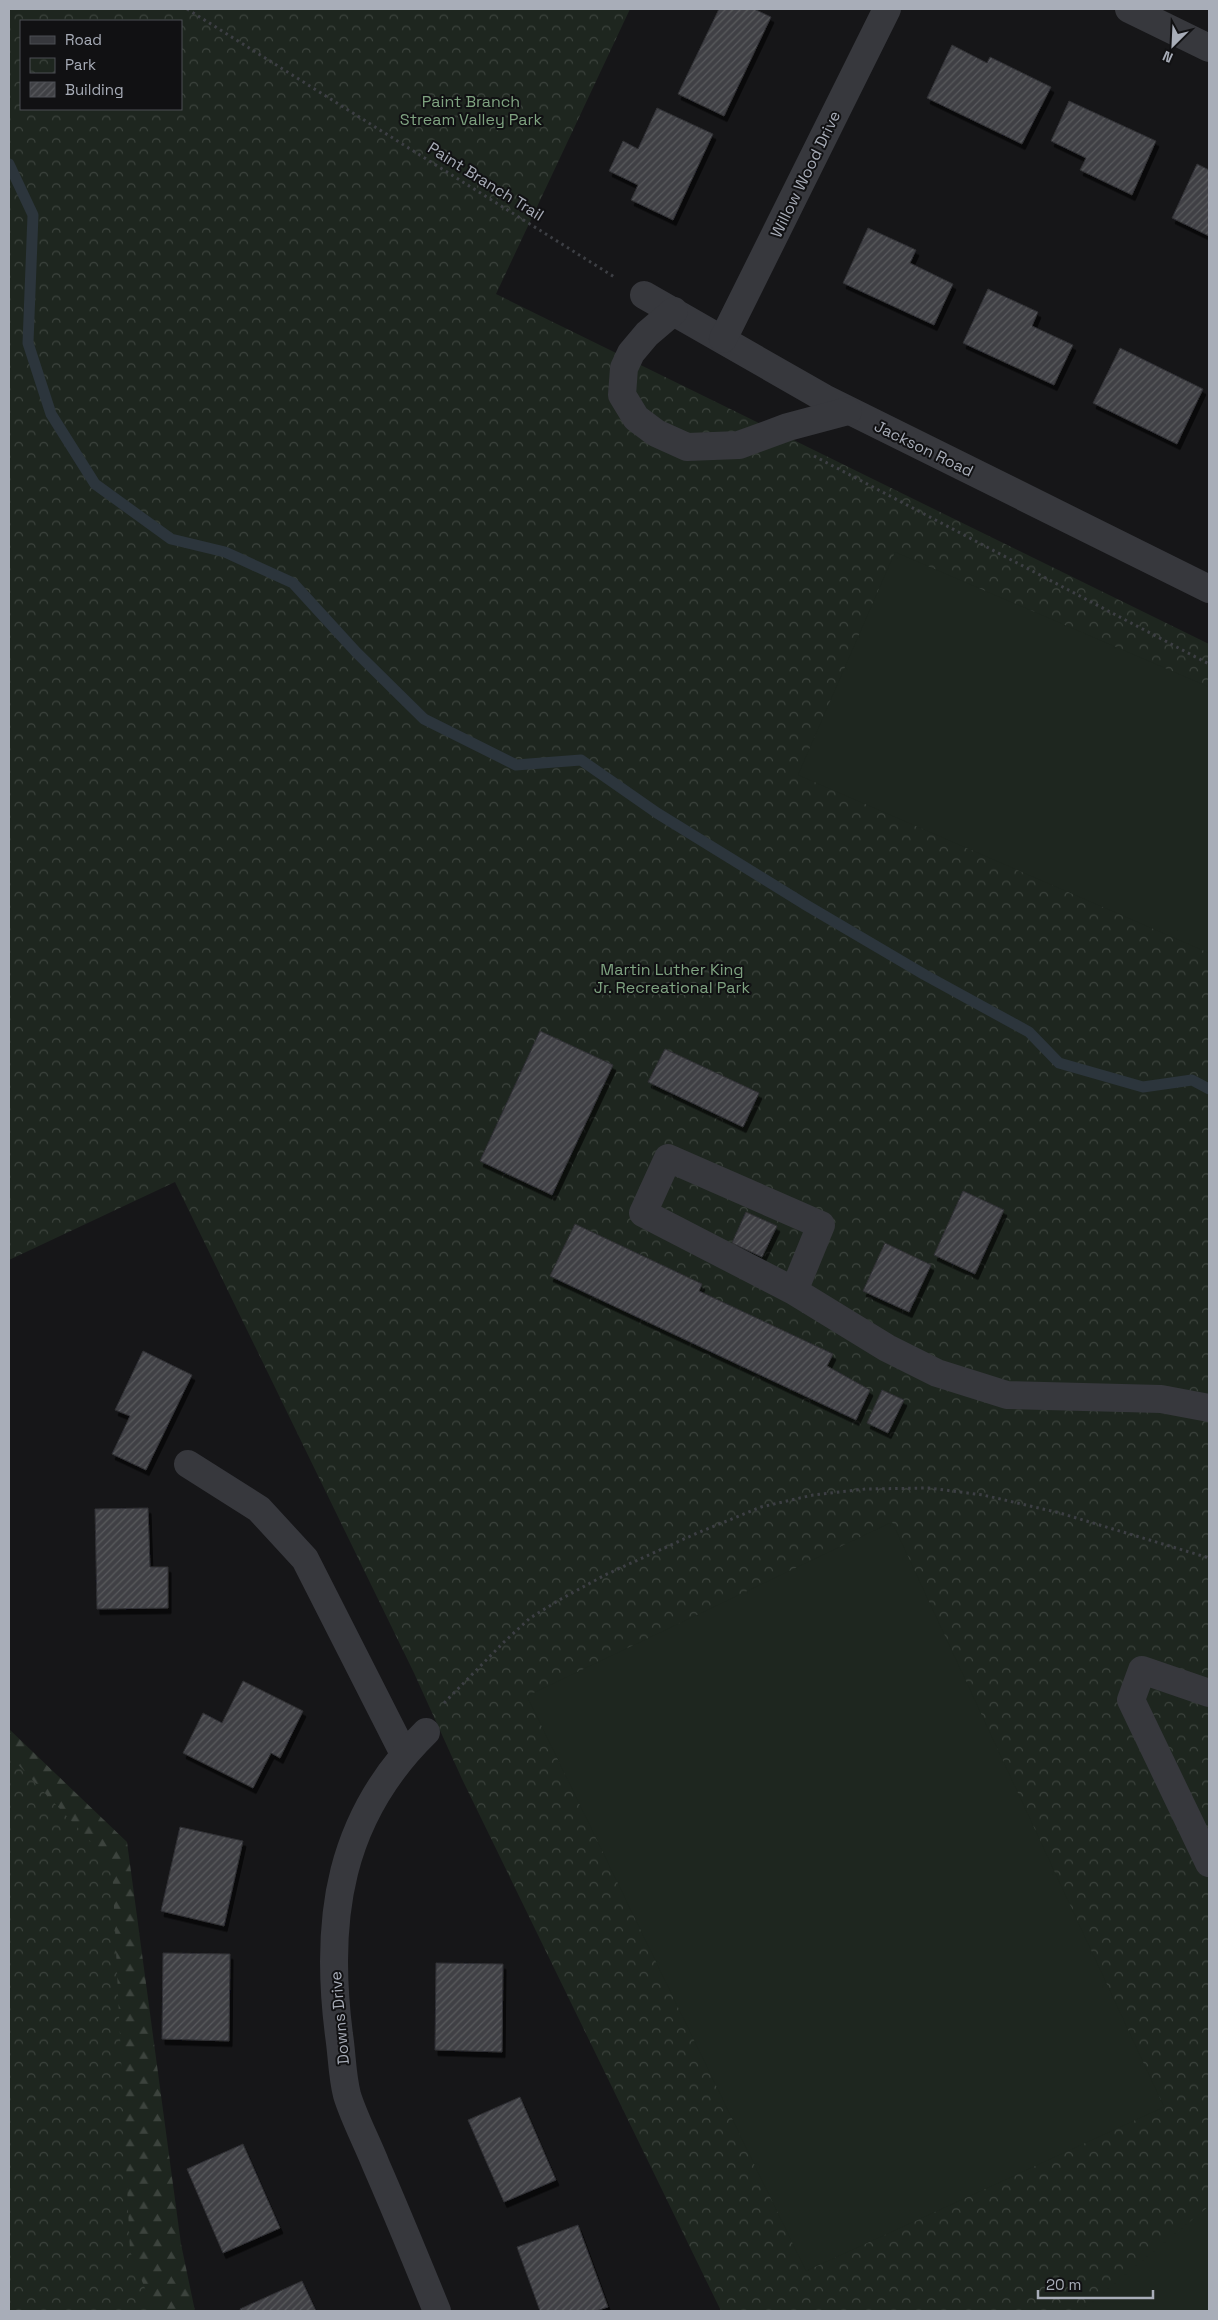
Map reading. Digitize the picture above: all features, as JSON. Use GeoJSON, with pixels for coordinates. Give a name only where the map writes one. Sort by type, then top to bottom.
{"type":"FeatureCollection","features":[{"type":"Feature","properties":{"kind":"street","name":"Willow Wood Drive"},"geometry":{"type":"LineString","coordinates":[[724,339],[886,9]]}},
{"type":"Feature","properties":{"kind":"street"},"geometry":{"type":"LineString","coordinates":[[1129,9],[1209,48]]}},
{"type":"Feature","properties":{"kind":"street","name":"Jackson Road"},"geometry":{"type":"LineString","coordinates":[[644,296],[724,339],[794,382],[848,411],[1209,589]]}},
{"type":"Feature","properties":{"kind":"street"},"geometry":{"type":"LineString","coordinates":[[674,312],[647,334],[631,353],[624,368],[622,395],[636,418],[656,434],[687,447],[739,445],[781,430],[848,411]]}},
{"type":"Feature","properties":{"kind":"street"},"geometry":{"type":"LineString","coordinates":[[794,1290],[821,1225],[668,1158],[643,1214],[794,1290],[886,1348],[937,1373],[1007,1395],[1161,1399],[1209,1408]]}},
{"type":"Feature","properties":{"kind":"street"},"geometry":{"type":"LineString","coordinates":[[188,1464],[258,1509],[305,1558],[404,1754]]}},
{"type":"Feature","properties":{"kind":"street"},"geometry":{"type":"LineString","coordinates":[[1209,1693],[1142,1670],[1131,1700],[1209,1864]]}},
{"type":"Feature","properties":{"kind":"street","name":"Downs Drive"},"geometry":{"type":"LineString","coordinates":[[426,1732],[404,1754],[381,1786],[362,1820],[346,1862],[334,1926],[334,1993],[347,2094],[437,2311]]}},
{"type":"Feature","properties":{"kind":"path","name":"Paint Branch Trail"},"geometry":{"type":"LineString","coordinates":[[187,9],[644,296]]}},
{"type":"Feature","properties":{"kind":"path"},"geometry":{"type":"LineString","coordinates":[[781,430],[790,444],[1209,664]]}},
{"type":"Feature","properties":{"kind":"path"},"geometry":{"type":"LineString","coordinates":[[426,1732],[448,1697],[504,1642],[538,1613],[605,1575],[695,1534],[761,1507],[813,1495],[866,1489],[929,1488],[983,1495],[1060,1513],[1209,1558]]}},
{"type":"Feature","properties":{"kind":"green space","name":"Martin Luther King Jr. Recreational Park"},"geometry":{"type":"Polygon","coordinates":[[[9,9],[630,9],[496,294],[1209,644],[1209,2311],[721,2311],[462,1779],[414,1673],[175,1182],[9,1260],[9,9]]]}},
{"type":"Feature","properties":{"kind":"green space"},"geometry":{"type":"Polygon","coordinates":[[[895,552],[1209,687],[1209,953],[798,775],[895,552]]]}},
{"type":"Feature","properties":{"kind":"green space"},"geometry":{"type":"Polygon","coordinates":[[[892,1522],[1164,2107],[806,2271],[527,1696],[892,1522]]]}},
{"type":"Feature","properties":{"kind":"green space"},"geometry":{"type":"Polygon","coordinates":[[[9,1729],[127,1842],[181,2244],[195,2311],[9,2311],[9,1729]]]}},
{"type":"Feature","properties":{"kind":"green space"},"geometry":{"type":"Polygon","coordinates":[[[9,1755],[112,1864],[130,2251],[154,2311],[9,2311],[9,1755]]]}},
{"type":"Feature","properties":{"kind":"green space"},"geometry":{"type":"Polygon","coordinates":[[[1209,2206],[1209,2311],[1081,2311],[1209,2206]]]}},
{"type":"Feature","properties":{"kind":"building"},"geometry":{"type":"Polygon","coordinates":[[[719,9],[754,9],[771,17],[724,116],[678,94],[719,9]]]}},
{"type":"Feature","properties":{"kind":"building"},"geometry":{"type":"Polygon","coordinates":[[[952,45],[987,63],[990,57],[1051,87],[1022,144],[927,98],[952,45]]]}},
{"type":"Feature","properties":{"kind":"building"},"geometry":{"type":"Polygon","coordinates":[[[1069,101],[1156,141],[1132,195],[1080,170],[1086,158],[1051,141],[1069,101]]]}},
{"type":"Feature","properties":{"kind":"building"},"geometry":{"type":"Polygon","coordinates":[[[657,108],[713,134],[673,220],[631,200],[638,185],[609,171],[623,141],[638,149],[657,108]]]}},
{"type":"Feature","properties":{"kind":"building"},"geometry":{"type":"Polygon","coordinates":[[[1197,164],[1209,170],[1209,236],[1172,218],[1197,164]]]}},
{"type":"Feature","properties":{"kind":"building"},"geometry":{"type":"Polygon","coordinates":[[[868,228],[916,250],[910,263],[953,284],[934,325],[843,283],[868,228]]]}},
{"type":"Feature","properties":{"kind":"building"},"geometry":{"type":"Polygon","coordinates":[[[988,289],[1038,312],[1032,326],[1073,345],[1054,385],[963,343],[988,289]]]}},
{"type":"Feature","properties":{"kind":"building"},"geometry":{"type":"Polygon","coordinates":[[[1120,348],[1203,389],[1177,444],[1093,403],[1120,348]]]}},
{"type":"Feature","properties":{"kind":"building"},"geometry":{"type":"Polygon","coordinates":[[[540,1031],[613,1065],[552,1195],[480,1161],[540,1031]]]}},
{"type":"Feature","properties":{"kind":"building"},"geometry":{"type":"Polygon","coordinates":[[[665,1049],[759,1093],[743,1127],[648,1082],[665,1049]]]}},
{"type":"Feature","properties":{"kind":"building"},"geometry":{"type":"Polygon","coordinates":[[[963,1191],[1004,1210],[975,1274],[934,1255],[963,1191]]]}},
{"type":"Feature","properties":{"kind":"building"},"geometry":{"type":"Polygon","coordinates":[[[746,1212],[777,1226],[762,1257],[732,1243],[746,1212]]]}},
{"type":"Feature","properties":{"kind":"building"},"geometry":{"type":"Polygon","coordinates":[[[575,1224],[702,1284],[699,1291],[833,1354],[827,1366],[870,1390],[856,1420],[550,1276],[575,1224]]]}},
{"type":"Feature","properties":{"kind":"building"},"geometry":{"type":"Polygon","coordinates":[[[885,1243],[931,1265],[909,1312],[863,1291],[885,1243]]]}},
{"type":"Feature","properties":{"kind":"building"},"geometry":{"type":"Polygon","coordinates":[[[143,1351],[192,1375],[146,1470],[112,1454],[130,1416],[115,1410],[143,1351]]]}},
{"type":"Feature","properties":{"kind":"building"},"geometry":{"type":"Polygon","coordinates":[[[882,1390],[904,1400],[888,1433],[867,1423],[882,1390]]]}},
{"type":"Feature","properties":{"kind":"building"},"geometry":{"type":"Polygon","coordinates":[[[148,1508],[150,1567],[168,1567],[168,1608],[97,1609],[95,1509],[148,1508]]]}},
{"type":"Feature","properties":{"kind":"building"},"geometry":{"type":"Polygon","coordinates":[[[243,1681],[303,1711],[280,1758],[271,1753],[253,1788],[183,1753],[203,1713],[222,1723],[243,1681]]]}},
{"type":"Feature","properties":{"kind":"building"},"geometry":{"type":"Polygon","coordinates":[[[180,1827],[243,1841],[224,1926],[161,1911],[180,1827]]]}},
{"type":"Feature","properties":{"kind":"building"},"geometry":{"type":"Polygon","coordinates":[[[163,1953],[230,1954],[229,2041],[162,2039],[163,1953]]]}},
{"type":"Feature","properties":{"kind":"building"},"geometry":{"type":"Polygon","coordinates":[[[436,1963],[503,1964],[502,2052],[435,2050],[436,1963]]]}},
{"type":"Feature","properties":{"kind":"building"},"geometry":{"type":"Polygon","coordinates":[[[520,2097],[556,2180],[504,2202],[468,2120],[520,2097]]]}},
{"type":"Feature","properties":{"kind":"building"},"geometry":{"type":"Polygon","coordinates":[[[243,2144],[280,2228],[223,2253],[187,2169],[243,2144]]]}},
{"type":"Feature","properties":{"kind":"building"},"geometry":{"type":"Polygon","coordinates":[[[578,2225],[608,2307],[596,2311],[540,2311],[517,2247],[578,2225]]]}},
{"type":"Feature","properties":{"kind":"building"},"geometry":{"type":"Polygon","coordinates":[[[302,2281],[316,2311],[241,2311],[240,2309],[302,2281]]]}},
{"type":"Feature","properties":{"kind":"waterway"},"geometry":{"type":"LineString","coordinates":[[9,164],[33,215],[28,343],[51,414],[95,484],[171,539],[225,552],[293,583],[356,652],[424,719],[516,765],[581,760],[657,813],[806,905],[925,975],[1029,1032],[1059,1063],[1143,1087],[1192,1080],[1209,1089]]}},
{"type":"Feature","properties":{"kind":"park label","name":"Paint Branch Stream Valley Park"},"geometry":{"type":"Point","coordinates":[471,110]}}]}
